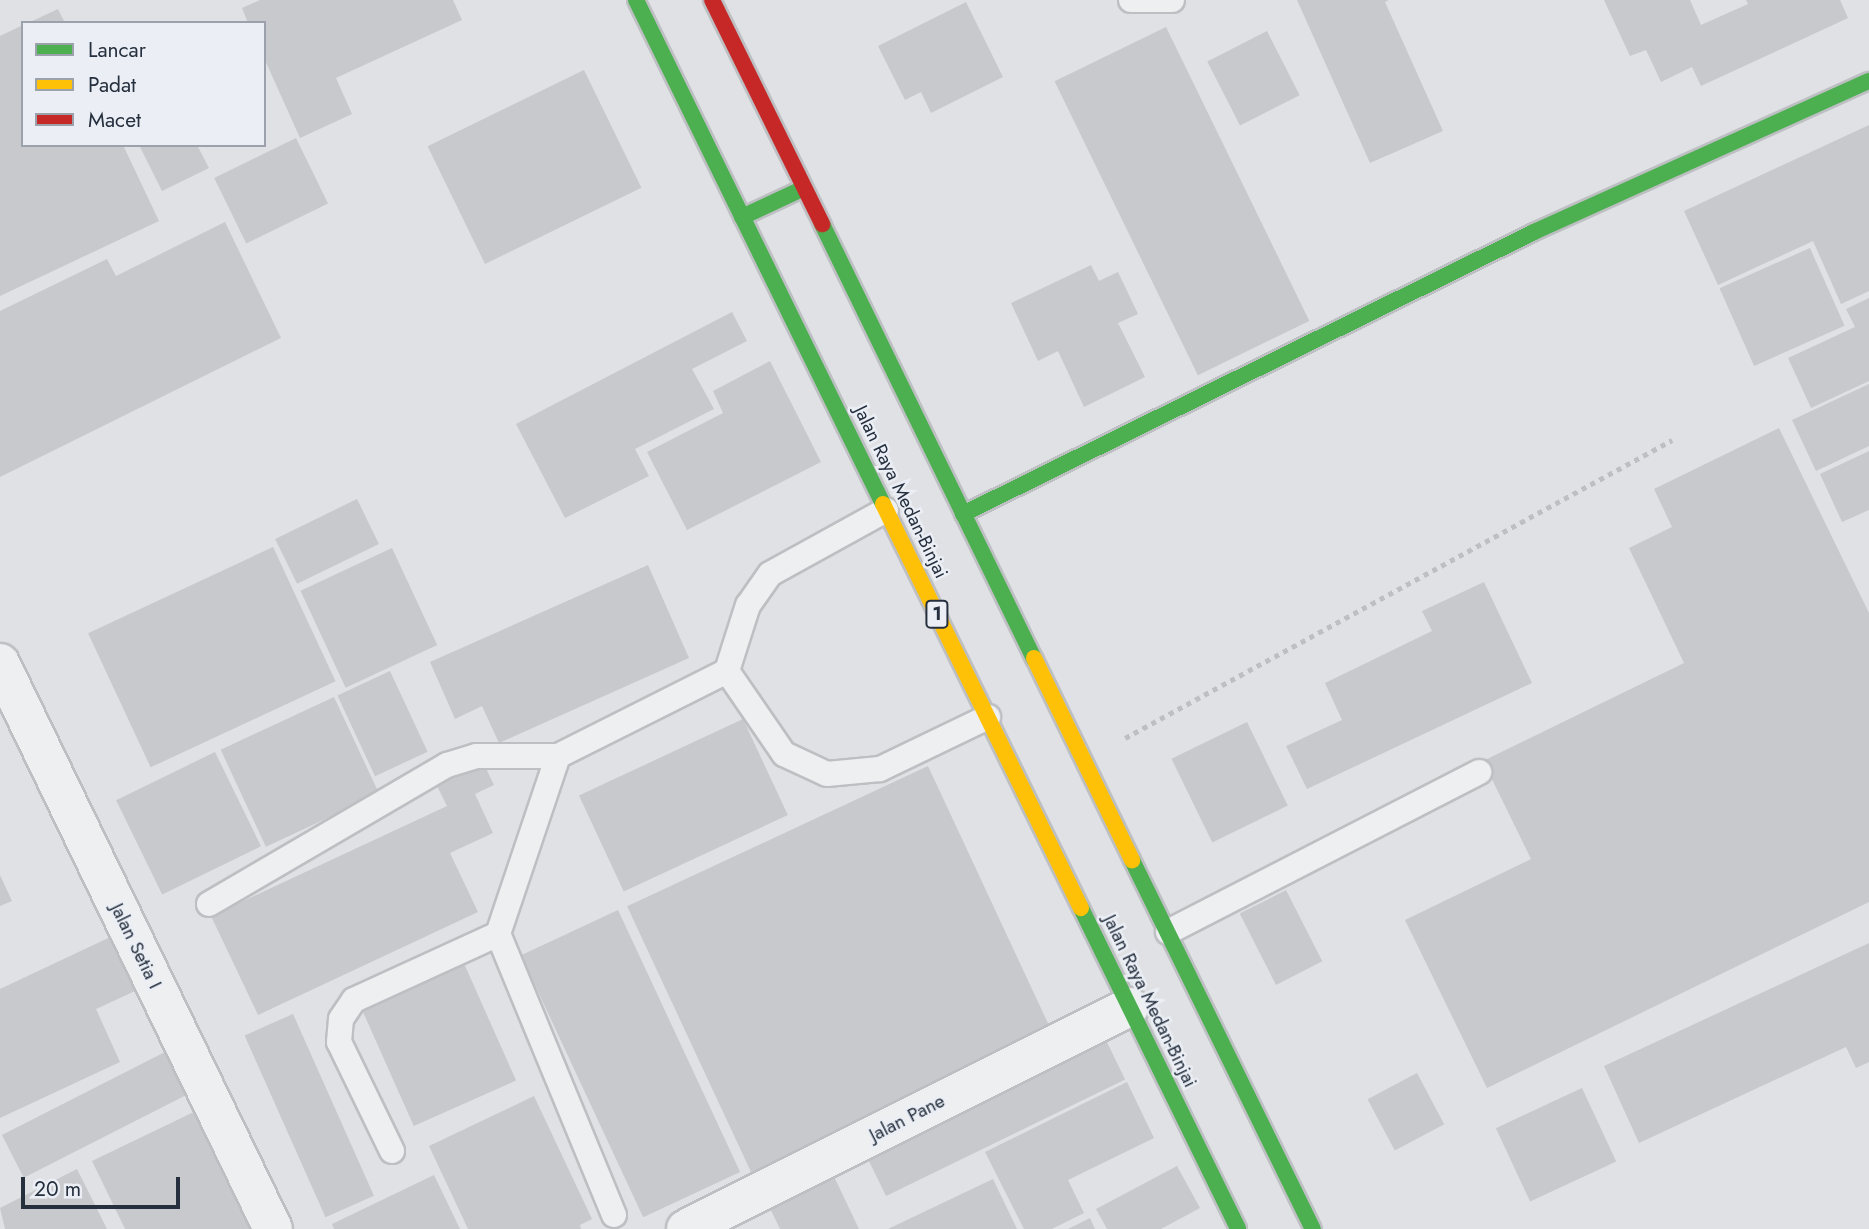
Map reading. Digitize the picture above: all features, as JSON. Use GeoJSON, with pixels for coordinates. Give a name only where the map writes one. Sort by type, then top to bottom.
{"type":"FeatureCollection","features":[{"type":"Feature","properties":{"kind":"main road","name":"Jalan Raya Medan-Binjai"},"geometry":{"type":"LineString","coordinates":[[636,0],[1238,1229]]}},
{"type":"Feature","properties":{"kind":"main road"},"geometry":{"type":"LineString","coordinates":[[712,0],[1313,1229]]}},
{"type":"Feature","properties":{"kind":"main road"},"geometry":{"type":"LineString","coordinates":[[963,514],[1522,238],[1869,81]]}},
{"type":"Feature","properties":{"kind":"main road"},"geometry":{"type":"LineString","coordinates":[[742,217],[804,188]]}},
{"type":"Feature","properties":{"kind":"street","name":"Jalan Setia I"},"geometry":{"type":"LineString","coordinates":[[0,663],[272,1229]]}},
{"type":"Feature","properties":{"kind":"street","name":"Jalan Pane"},"geometry":{"type":"LineString","coordinates":[[686,1229],[1129,1007]]}},
{"type":"Feature","properties":{"kind":"lane"},"geometry":{"type":"LineString","coordinates":[[1131,0],[1172,0]]}},
{"type":"Feature","properties":{"kind":"lane"},"geometry":{"type":"LineString","coordinates":[[209,904],[447,765],[476,756],[558,757],[727,671],[748,605],[770,574],[886,510]]}},
{"type":"Feature","properties":{"kind":"lane"},"geometry":{"type":"LineString","coordinates":[[727,671],[784,754],[827,774],[880,769],[988,718]]}},
{"type":"Feature","properties":{"kind":"lane"},"geometry":{"type":"LineString","coordinates":[[558,757],[498,934],[614,1215]]}},
{"type":"Feature","properties":{"kind":"lane"},"geometry":{"type":"LineString","coordinates":[[1168,932],[1479,772]]}},
{"type":"Feature","properties":{"kind":"lane"},"geometry":{"type":"LineString","coordinates":[[392,1151],[339,1042],[341,1020],[354,1000],[498,934]]}},
{"type":"Feature","properties":{"kind":"path"},"geometry":{"type":"LineString","coordinates":[[1084,761],[1672,440]]}},
{"type":"Feature","properties":{"kind":"building"},"geometry":{"type":"Polygon","coordinates":[[[260,0],[453,0],[462,20],[336,78],[352,114],[300,138],[266,62],[266,21],[247,21],[242,8],[260,0]]]}},
{"type":"Feature","properties":{"kind":"building"},"geometry":{"type":"Polygon","coordinates":[[[1297,0],[1389,0],[1385,2],[1443,131],[1370,163],[1297,0]]]}},
{"type":"Feature","properties":{"kind":"building"},"geometry":{"type":"Polygon","coordinates":[[[1604,0],[1690,0],[1701,25],[1748,4],[1746,0],[1840,0],[1848,18],[1701,86],[1692,67],[1661,82],[1646,50],[1630,56],[1604,0]]]}},
{"type":"Feature","properties":{"kind":"building"},"geometry":{"type":"Polygon","coordinates":[[[966,2],[1003,77],[931,113],[921,92],[905,100],[878,46],[966,2]]]}},
{"type":"Feature","properties":{"kind":"building"},"geometry":{"type":"Polygon","coordinates":[[[58,9],[64,21],[32,21],[58,9]]]}},
{"type":"Feature","properties":{"kind":"building"},"geometry":{"type":"Polygon","coordinates":[[[21,26],[21,147],[124,147],[159,221],[0,296],[0,36],[21,26]]]}},
{"type":"Feature","properties":{"kind":"building"},"geometry":{"type":"Polygon","coordinates":[[[1166,27],[1309,321],[1198,375],[1055,81],[1166,27]]]}},
{"type":"Feature","properties":{"kind":"building"},"geometry":{"type":"Polygon","coordinates":[[[1267,31],[1300,95],[1240,126],[1207,61],[1267,31]]]}},
{"type":"Feature","properties":{"kind":"building"},"geometry":{"type":"Polygon","coordinates":[[[584,70],[641,188],[485,264],[428,146],[584,70]]]}},
{"type":"Feature","properties":{"kind":"building"},"geometry":{"type":"Polygon","coordinates":[[[1869,125],[1869,291],[1841,304],[1813,241],[1718,285],[1684,211],[1869,125]]]}},
{"type":"Feature","properties":{"kind":"building"},"geometry":{"type":"Polygon","coordinates":[[[296,138],[328,204],[246,244],[214,178],[296,138]]]}},
{"type":"Feature","properties":{"kind":"building"},"geometry":{"type":"Polygon","coordinates":[[[140,147],[198,147],[209,168],[162,191],[140,147]]]}},
{"type":"Feature","properties":{"kind":"building"},"geometry":{"type":"Polygon","coordinates":[[[225,222],[281,338],[0,477],[0,311],[107,259],[116,276],[225,222]]]}},
{"type":"Feature","properties":{"kind":"building"},"geometry":{"type":"Polygon","coordinates":[[[1810,248],[1845,326],[1754,366],[1720,288],[1810,248]]]}},
{"type":"Feature","properties":{"kind":"building"},"geometry":{"type":"Polygon","coordinates":[[[1091,265],[1099,281],[1118,272],[1138,314],[1118,323],[1145,377],[1084,407],[1058,351],[1038,361],[1011,303],[1091,265]]]}},
{"type":"Feature","properties":{"kind":"building"},"geometry":{"type":"Polygon","coordinates":[[[1869,298],[1869,381],[1811,408],[1788,358],[1855,327],[1846,309],[1869,298]]]}},
{"type":"Feature","properties":{"kind":"building"},"geometry":{"type":"Polygon","coordinates":[[[732,312],[747,341],[692,369],[714,409],[635,449],[649,476],[565,518],[516,424],[732,312]]]}},
{"type":"Feature","properties":{"kind":"building"},"geometry":{"type":"Polygon","coordinates":[[[770,361],[821,462],[687,530],[647,452],[723,413],[713,391],[770,361]]]}},
{"type":"Feature","properties":{"kind":"building"},"geometry":{"type":"Polygon","coordinates":[[[1869,384],[1869,446],[1816,471],[1792,420],[1869,384]]]}},
{"type":"Feature","properties":{"kind":"building"},"geometry":{"type":"Polygon","coordinates":[[[1779,428],[1869,613],[1869,902],[1487,1088],[1405,920],[1531,859],[1483,761],[1684,663],[1629,548],[1672,527],[1654,489],[1779,428]]]}},
{"type":"Feature","properties":{"kind":"building"},"geometry":{"type":"Polygon","coordinates":[[[1869,451],[1869,510],[1842,522],[1820,474],[1869,451]]]}},
{"type":"Feature","properties":{"kind":"building"},"geometry":{"type":"Polygon","coordinates":[[[357,499],[379,544],[297,584],[275,539],[357,499]]]}},
{"type":"Feature","properties":{"kind":"building"},"geometry":{"type":"Polygon","coordinates":[[[273,547],[336,681],[151,767],[88,633],[273,547]]]}},
{"type":"Feature","properties":{"kind":"building"},"geometry":{"type":"Polygon","coordinates":[[[392,548],[437,645],[346,688],[300,591],[392,548]]]}},
{"type":"Feature","properties":{"kind":"building"},"geometry":{"type":"Polygon","coordinates":[[[648,565],[689,658],[499,743],[482,706],[455,719],[430,662],[648,565]]]}},
{"type":"Feature","properties":{"kind":"building"},"geometry":{"type":"Polygon","coordinates":[[[1484,582],[1532,683],[1307,789],[1286,746],[1342,720],[1325,683],[1432,631],[1422,611],[1484,582]]]}},
{"type":"Feature","properties":{"kind":"building"},"geometry":{"type":"Polygon","coordinates":[[[390,671],[428,752],[375,776],[337,696],[390,671]]]}},
{"type":"Feature","properties":{"kind":"building"},"geometry":{"type":"Polygon","coordinates":[[[334,697],[379,794],[266,847],[221,750],[334,697]]]}},
{"type":"Feature","properties":{"kind":"building"},"geometry":{"type":"Polygon","coordinates":[[[743,719],[788,815],[624,892],[579,795],[743,719]]]}},
{"type":"Feature","properties":{"kind":"building"},"geometry":{"type":"Polygon","coordinates":[[[1247,722],[1288,806],[1212,842],[1172,759],[1247,722]]]}},
{"type":"Feature","properties":{"kind":"building"},"geometry":{"type":"Polygon","coordinates":[[[215,752],[261,846],[162,895],[116,800],[215,752]]]}},
{"type":"Feature","properties":{"kind":"building"},"geometry":{"type":"Polygon","coordinates":[[[482,760],[494,785],[475,794],[493,833],[450,853],[478,912],[258,1015],[211,916],[447,806],[435,782],[482,760]]]}},
{"type":"Feature","properties":{"kind":"building"},"geometry":{"type":"Polygon","coordinates":[[[928,766],[1053,1034],[752,1175],[627,906],[928,766]]]}},
{"type":"Feature","properties":{"kind":"building"},"geometry":{"type":"Polygon","coordinates":[[[0,875],[12,901],[0,906],[0,875]]]}},
{"type":"Feature","properties":{"kind":"building"},"geometry":{"type":"Polygon","coordinates":[[[1286,890],[1322,961],[1276,985],[1240,914],[1286,890]]]}},
{"type":"Feature","properties":{"kind":"building"},"geometry":{"type":"Polygon","coordinates":[[[618,910],[740,1172],[643,1217],[521,955],[618,910]]]}},
{"type":"Feature","properties":{"kind":"building"},"geometry":{"type":"Polygon","coordinates":[[[121,932],[146,986],[96,1009],[120,1062],[0,1118],[0,989],[121,932]]]}},
{"type":"Feature","properties":{"kind":"building"},"geometry":{"type":"Polygon","coordinates":[[[1869,943],[1869,1062],[1856,1068],[1846,1047],[1639,1143],[1604,1066],[1869,943]]]}},
{"type":"Feature","properties":{"kind":"building"},"geometry":{"type":"Polygon","coordinates":[[[462,959],[516,1081],[414,1126],[360,1005],[462,959]]]}},
{"type":"Feature","properties":{"kind":"building"},"geometry":{"type":"Polygon","coordinates":[[[293,1014],[374,1196],[326,1217],[245,1036],[293,1014]]]}},
{"type":"Feature","properties":{"kind":"building"},"geometry":{"type":"Polygon","coordinates":[[[1101,1030],[1125,1079],[886,1196],[862,1147],[1101,1030]]]}},
{"type":"Feature","properties":{"kind":"building"},"geometry":{"type":"Polygon","coordinates":[[[165,1052],[187,1095],[24,1178],[2,1135],[165,1052]]]}},
{"type":"Feature","properties":{"kind":"building"},"geometry":{"type":"Polygon","coordinates":[[[1417,1073],[1444,1124],[1395,1151],[1368,1099],[1417,1073]]]}},
{"type":"Feature","properties":{"kind":"building"},"geometry":{"type":"Polygon","coordinates":[[[1127,1082],[1154,1138],[1068,1180],[1084,1213],[1052,1229],[1024,1229],[985,1152],[1127,1082]]]}},
{"type":"Feature","properties":{"kind":"building"},"geometry":{"type":"Polygon","coordinates":[[[1582,1088],[1616,1161],[1530,1202],[1496,1128],[1582,1088]]]}},
{"type":"Feature","properties":{"kind":"building"},"geometry":{"type":"Polygon","coordinates":[[[534,1096],[592,1219],[580,1225],[581,1229],[468,1229],[429,1146],[534,1096]]]}},
{"type":"Feature","properties":{"kind":"building"},"geometry":{"type":"Polygon","coordinates":[[[200,1109],[259,1229],[125,1229],[92,1161],[200,1109]]]}},
{"type":"Feature","properties":{"kind":"building"},"geometry":{"type":"Polygon","coordinates":[[[829,1166],[859,1229],[780,1229],[766,1200],[829,1166]]]}},
{"type":"Feature","properties":{"kind":"building"},"geometry":{"type":"Polygon","coordinates":[[[1177,1166],[1200,1208],[1161,1229],[1107,1229],[1096,1209],[1177,1166]]]}},
{"type":"Feature","properties":{"kind":"building"},"geometry":{"type":"Polygon","coordinates":[[[77,1169],[107,1229],[5,1229],[0,1208],[77,1169]]]}},
{"type":"Feature","properties":{"kind":"building"},"geometry":{"type":"Polygon","coordinates":[[[434,1175],[460,1229],[334,1229],[332,1224],[434,1175]]]}},
{"type":"Feature","properties":{"kind":"building"},"geometry":{"type":"Polygon","coordinates":[[[993,1179],[1017,1229],[888,1229],[993,1179]]]}},
{"type":"Feature","properties":{"kind":"building"},"geometry":{"type":"Polygon","coordinates":[[[1090,1218],[1095,1229],[1068,1229],[1090,1218]]]}},
{"type":"Feature","properties":{"kind":"traffic: fast"},"geometry":{"type":"LineString","coordinates":[[636,0],[883,504]]}},
{"type":"Feature","properties":{"kind":"traffic: fast"},"geometry":{"type":"LineString","coordinates":[[963,514],[1534,232],[1869,81]]}},
{"type":"Feature","properties":{"kind":"traffic: fast"},"geometry":{"type":"LineString","coordinates":[[742,217],[804,188]]}},
{"type":"Feature","properties":{"kind":"traffic: fast"},"geometry":{"type":"LineString","coordinates":[[822,224],[1034,658]]}},
{"type":"Feature","properties":{"kind":"traffic: fast"},"geometry":{"type":"LineString","coordinates":[[1132,860],[1313,1229]]}},
{"type":"Feature","properties":{"kind":"traffic: fast"},"geometry":{"type":"LineString","coordinates":[[1081,908],[1238,1229]]}},
{"type":"Feature","properties":{"kind":"traffic: slow"},"geometry":{"type":"LineString","coordinates":[[883,504],[1081,908]]}},
{"type":"Feature","properties":{"kind":"traffic: slow"},"geometry":{"type":"LineString","coordinates":[[1034,658],[1132,860]]}},
{"type":"Feature","properties":{"kind":"traffic: jam"},"geometry":{"type":"LineString","coordinates":[[712,0],[822,224]]}}]}
